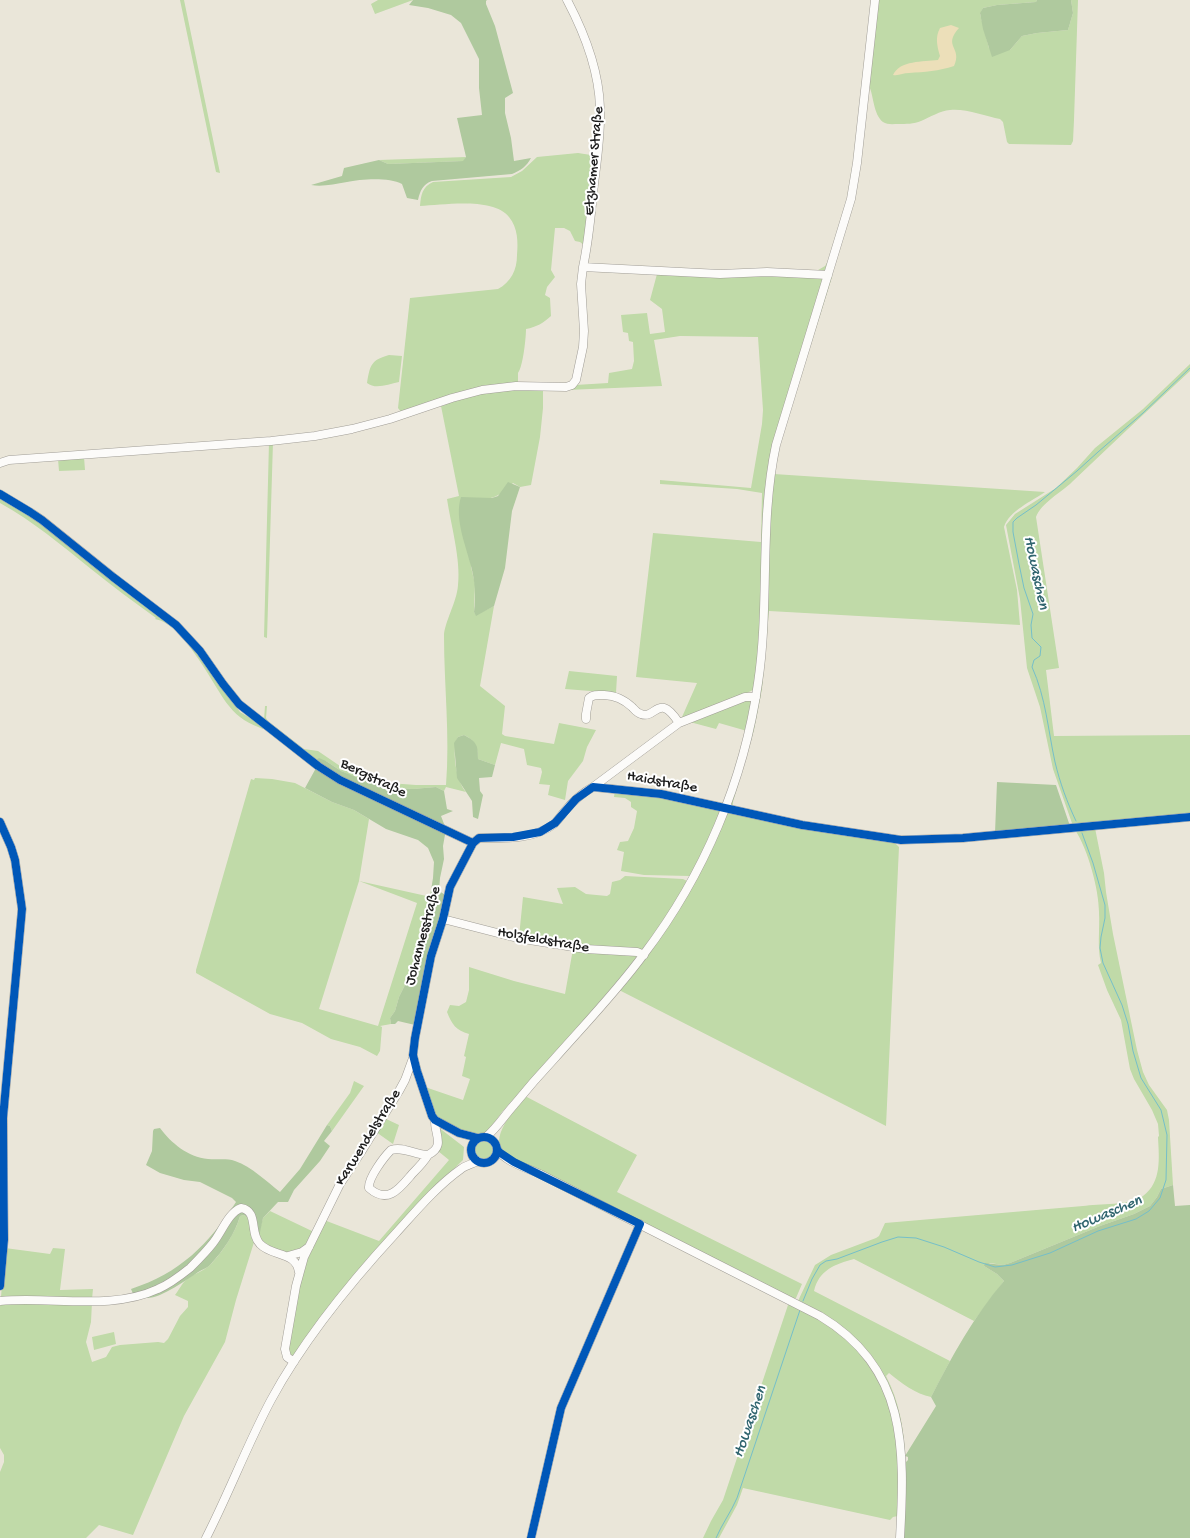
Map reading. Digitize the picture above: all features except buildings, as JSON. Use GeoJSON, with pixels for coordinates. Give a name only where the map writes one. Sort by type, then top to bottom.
{"type":"FeatureCollection","features":[{"type":"Feature","properties":{"kind":"street","name":"Etzhamer Straße"},"geometry":{"type":"LineString","coordinates":[[0,463],[19,459],[271,441],[315,436],[352,429],[482,390],[516,386],[566,387],[572,385],[576,380],[583,347],[581,291],[599,138],[600,98],[590,52],[567,0]]}},
{"type":"Feature","properties":{"kind":"street"},"geometry":{"type":"LineString","coordinates":[[206,1538],[259,1423],[294,1362],[321,1323],[363,1269],[425,1202],[463,1167],[475,1141],[497,1128],[526,1090],[644,955],[692,881],[719,826],[742,760],[756,697],[764,630],[766,520],[769,478],[776,445],[848,211],[854,184],[875,0]]}},
{"type":"Feature","properties":{"kind":"street"},"geometry":{"type":"LineString","coordinates":[[583,267],[720,274],[767,272],[828,275]]}},
{"type":"Feature","properties":{"kind":"street","name":"Bergstraße"},"geometry":{"type":"LineString","coordinates":[[0,494],[42,520],[112,577],[176,625],[192,641],[239,704],[312,762],[340,780],[473,843]]}},
{"type":"Feature","properties":{"kind":"street"},"geometry":{"type":"LineString","coordinates":[[586,719],[589,698],[596,694],[621,698],[641,714],[647,714],[658,708],[663,708],[671,712],[679,723]]}},
{"type":"Feature","properties":{"kind":"street"},"geometry":{"type":"LineString","coordinates":[[473,843],[479,838],[513,837],[540,832],[555,823],[576,799],[679,723],[745,697],[756,697]]}},
{"type":"Feature","properties":{"kind":"street","name":"Haidstraße"},"geometry":{"type":"LineString","coordinates":[[593,787],[661,794],[802,824],[906,840],[963,838],[1190,817]]}},
{"type":"Feature","properties":{"kind":"street"},"geometry":{"type":"LineString","coordinates":[[0,822],[15,860],[22,909],[3,1118],[4,1240],[0,1286]]}},
{"type":"Feature","properties":{"kind":"street","name":"Johannesstraße"},"geometry":{"type":"LineString","coordinates":[[428,1155],[434,1151],[438,1144],[438,1139],[434,1120],[417,1071],[414,1055],[415,1038],[429,965],[450,887],[473,843]]}},
{"type":"Feature","properties":{"kind":"street","name":"Holzfeldstraße"},"geometry":{"type":"LineString","coordinates":[[443,918],[517,938],[586,949],[637,952],[644,955]]}},
{"type":"Feature","properties":{"kind":"street","name":"Karwendelstraße"},"geometry":{"type":"LineString","coordinates":[[294,1362],[287,1357],[285,1349],[299,1272],[340,1184],[399,1091],[414,1055]]}},
{"type":"Feature","properties":{"kind":"street"},"geometry":{"type":"LineString","coordinates":[[434,1120],[458,1133],[468,1142],[478,1161]]}},
{"type":"Feature","properties":{"kind":"street"},"geometry":{"type":"LineString","coordinates":[[493,1159],[497,1128]]}},
{"type":"Feature","properties":{"kind":"street"},"geometry":{"type":"LineString","coordinates":[[458,1133],[490,1138],[499,1152],[514,1162],[640,1224],[820,1316],[839,1328],[861,1349],[873,1365],[889,1395],[897,1420],[902,1458],[900,1538]]}},
{"type":"Feature","properties":{"kind":"street"},"geometry":{"type":"LineString","coordinates":[[401,1149],[428,1155],[395,1193],[382,1194],[369,1188],[372,1177],[391,1150],[401,1149]]}},
{"type":"Feature","properties":{"kind":"street"},"geometry":{"type":"LineString","coordinates":[[463,1167],[478,1161],[485,1162],[493,1159],[514,1162]]}},
{"type":"Feature","properties":{"kind":"street"},"geometry":{"type":"LineString","coordinates":[[0,1301],[100,1301],[134,1297],[152,1291],[168,1283],[191,1267],[213,1244],[233,1213],[241,1208],[248,1210],[252,1214],[255,1235],[259,1243],[267,1249],[288,1256],[295,1262],[299,1272]]}},
{"type":"Feature","properties":{"kind":"street"},"geometry":{"type":"LineString","coordinates":[[531,1538],[561,1408],[640,1224]]}},
{"type":"Feature","properties":{"kind":"street"},"geometry":{"type":"LineString","coordinates":[[288,1256],[302,1252],[310,1246]]}},
{"type":"Feature","properties":{"kind":"green space"},"geometry":{"type":"Polygon","coordinates":[[[180,0],[184,0],[220,173],[216,172],[180,0]]]}},
{"type":"Feature","properties":{"kind":"green space"},"geometry":{"type":"Polygon","coordinates":[[[378,0],[413,0],[375,14],[371,4],[378,0]]]}},
{"type":"Feature","properties":{"kind":"green space"},"geometry":{"type":"Polygon","coordinates":[[[413,0],[487,0],[486,4],[495,26],[513,93],[505,98],[505,113],[514,161],[531,158],[523,168],[512,174],[432,181],[422,188],[418,200],[407,198],[402,184],[390,180],[367,179],[311,185],[342,176],[344,168],[379,160],[388,164],[463,161],[466,157],[457,118],[482,115],[479,88],[479,59],[461,23],[451,15],[409,5],[413,0]]]}},
{"type":"Feature","properties":{"kind":"green space"},"geometry":{"type":"Polygon","coordinates":[[[877,0],[1037,0],[1036,2],[983,8],[980,14],[989,48],[1010,50],[1022,36],[1068,30],[1073,13],[1071,0],[1078,0],[1073,141],[1071,145],[1009,144],[1003,122],[1000,119],[962,110],[950,110],[913,123],[886,124],[883,122],[875,110],[869,86],[877,0]]]}},
{"type":"Feature","properties":{"kind":"green space"},"geometry":{"type":"Polygon","coordinates":[[[1037,0],[1071,0],[1073,13],[1068,30],[1022,36],[1010,50],[992,57],[980,13],[983,8],[1036,2],[1037,0]]]}},
{"type":"Feature","properties":{"kind":"green space"},"geometry":{"type":"Polygon","coordinates":[[[578,153],[591,155],[595,163],[585,246],[575,241],[570,231],[564,228],[555,228],[551,270],[555,277],[547,287],[545,295],[550,298],[551,316],[540,324],[526,329],[523,359],[518,373],[518,385],[401,412],[398,408],[410,298],[498,289],[510,279],[517,260],[516,230],[512,221],[502,211],[480,204],[420,206],[424,189],[433,182],[511,177],[522,171],[537,157],[578,153]]]}},
{"type":"Feature","properties":{"kind":"green space"},"geometry":{"type":"Polygon","coordinates":[[[466,157],[464,161],[388,164],[379,160],[466,157]]]}},
{"type":"Feature","properties":{"kind":"green space"},"geometry":{"type":"Polygon","coordinates":[[[832,255],[832,277],[780,443],[774,474],[1045,492],[1016,511],[1004,527],[1017,590],[1020,625],[769,611],[762,689],[754,730],[733,802],[733,808],[731,803],[745,757],[761,639],[753,690],[724,704],[684,719],[682,717],[697,683],[636,677],[653,533],[761,542],[762,493],[737,489],[660,484],[660,480],[751,488],[762,424],[763,410],[758,337],[680,336],[654,340],[662,386],[543,391],[540,437],[531,485],[520,487],[513,483],[497,496],[485,499],[471,567],[475,584],[474,612],[476,615],[494,606],[480,686],[505,706],[502,734],[505,736],[554,744],[559,723],[596,730],[587,747],[583,761],[568,781],[565,800],[548,795],[550,785],[539,784],[541,768],[527,765],[524,749],[501,743],[495,765],[478,759],[475,744],[464,735],[458,737],[455,757],[457,773],[466,792],[446,787],[444,791],[436,787],[413,789],[389,787],[354,777],[326,761],[315,761],[264,720],[265,706],[267,706],[266,718],[268,721],[304,749],[318,751],[340,766],[364,778],[389,783],[446,785],[444,636],[457,592],[459,575],[447,499],[459,496],[441,406],[445,405],[445,402],[493,390],[608,383],[609,373],[632,369],[634,361],[633,342],[629,341],[628,333],[623,332],[621,315],[647,313],[650,334],[665,332],[662,309],[650,300],[657,274],[813,273],[825,266],[832,255]]]}},
{"type":"Feature","properties":{"kind":"green space"},"geometry":{"type":"Polygon","coordinates":[[[389,355],[402,356],[399,382],[378,386],[367,383],[372,364],[378,359],[389,355]]]}},
{"type":"Feature","properties":{"kind":"green space"},"geometry":{"type":"Polygon","coordinates":[[[1190,364],[1190,371],[1072,482],[1047,502],[1036,517],[1059,668],[1046,670],[1054,736],[1190,735],[1190,815],[1073,826],[1053,769],[1040,707],[1027,668],[1020,599],[1006,525],[1015,514],[1056,488],[1095,448],[1143,409],[1190,364]]]}},
{"type":"Feature","properties":{"kind":"green space"},"geometry":{"type":"Polygon","coordinates":[[[269,442],[273,442],[267,638],[264,637],[269,442]]]}},
{"type":"Feature","properties":{"kind":"green space"},"geometry":{"type":"Polygon","coordinates":[[[84,457],[85,470],[59,471],[58,459],[84,457]]]}},
{"type":"Feature","properties":{"kind":"green space"},"geometry":{"type":"Polygon","coordinates":[[[508,482],[520,487],[512,511],[505,568],[494,606],[476,616],[474,612],[475,594],[473,577],[460,523],[459,505],[461,497],[492,498],[498,496],[508,482]]]}},
{"type":"Feature","properties":{"kind":"green space"},"geometry":{"type":"Polygon","coordinates":[[[0,497],[27,513],[159,614],[187,639],[240,712],[265,727],[263,729],[249,723],[233,710],[187,643],[166,623],[155,619],[58,542],[0,503],[0,497]]]}},
{"type":"Feature","properties":{"kind":"green space"},"geometry":{"type":"Polygon","coordinates":[[[569,671],[617,676],[616,693],[565,689],[569,671]]]}},
{"type":"Feature","properties":{"kind":"green space"},"geometry":{"type":"Polygon","coordinates":[[[744,699],[749,700],[752,704],[747,731],[719,723],[716,729],[686,721],[744,699]]]}},
{"type":"Feature","properties":{"kind":"green space"},"geometry":{"type":"Polygon","coordinates":[[[464,735],[476,744],[478,759],[495,765],[492,777],[479,778],[480,791],[483,795],[478,819],[473,817],[472,801],[457,778],[454,743],[458,737],[464,735]]]}},
{"type":"Feature","properties":{"kind":"green space"},"geometry":{"type":"Polygon","coordinates":[[[319,758],[341,771],[368,782],[389,787],[413,789],[436,787],[444,791],[447,809],[453,811],[441,816],[446,829],[439,891],[447,896],[415,1025],[398,1021],[395,1024],[391,1024],[390,1018],[395,1011],[399,997],[420,949],[433,878],[434,862],[428,848],[418,840],[386,829],[354,810],[332,802],[305,788],[316,768],[315,761],[319,758]]]}},
{"type":"Feature","properties":{"kind":"green space"},"geometry":{"type":"Polygon","coordinates":[[[255,778],[272,779],[295,783],[332,802],[354,810],[369,819],[359,881],[431,897],[420,949],[412,971],[399,997],[395,1011],[390,1018],[391,1024],[380,1026],[382,1027],[380,1051],[377,1056],[360,1047],[331,1039],[302,1023],[270,1014],[196,973],[251,779],[254,780],[255,778]],[[359,881],[319,1009],[378,1026],[417,903],[359,881]]]}},
{"type":"Feature","properties":{"kind":"green space"},"geometry":{"type":"Polygon","coordinates":[[[997,782],[1056,785],[1070,826],[995,833],[997,782]]]}},
{"type":"Feature","properties":{"kind":"green space"},"geometry":{"type":"Polygon","coordinates":[[[615,790],[652,794],[720,811],[721,814],[690,876],[644,875],[621,871],[624,852],[617,850],[620,842],[628,841],[634,828],[637,811],[631,807],[631,802],[625,798],[614,797],[615,790]]]}},
{"type":"Feature","properties":{"kind":"green space"},"geometry":{"type":"Polygon","coordinates":[[[731,812],[894,842],[899,847],[886,1126],[619,990],[697,877],[727,813],[731,812]]]}},
{"type":"Feature","properties":{"kind":"green space"},"geometry":{"type":"Polygon","coordinates":[[[1095,828],[1113,934],[1137,1050],[1149,1085],[1167,1110],[1173,1185],[1161,1189],[1150,1206],[1134,1214],[1010,1263],[1003,1265],[990,1263],[984,1266],[1004,1281],[974,1321],[854,1259],[840,1263],[824,1273],[816,1284],[814,1291],[950,1361],[931,1397],[914,1391],[889,1373],[886,1376],[900,1415],[905,1456],[903,1456],[902,1438],[869,1356],[798,1301],[815,1265],[831,1255],[876,1238],[879,1236],[885,1223],[1123,1203],[1143,1196],[1154,1184],[1159,1161],[1158,1124],[1130,1069],[1121,1020],[1098,965],[1101,963],[1099,950],[1099,903],[1092,870],[1075,830],[1095,828]]]}},
{"type":"Feature","properties":{"kind":"green space"},"geometry":{"type":"Polygon","coordinates":[[[625,876],[683,879],[687,881],[687,885],[641,950],[591,949],[519,937],[523,897],[563,904],[557,888],[575,887],[586,894],[607,896],[610,894],[612,882],[620,880],[625,876]]]}},
{"type":"Feature","properties":{"kind":"green space"},"geometry":{"type":"Polygon","coordinates":[[[573,949],[637,955],[638,957],[502,1112],[486,1134],[475,1134],[452,1127],[435,1117],[425,1087],[463,1100],[470,1079],[462,1076],[469,1034],[455,1026],[447,1012],[450,1005],[459,1006],[466,1002],[469,990],[469,967],[565,994],[573,949]]]}},
{"type":"Feature","properties":{"kind":"green space"},"geometry":{"type":"Polygon","coordinates":[[[354,1081],[364,1086],[332,1131],[330,1126],[327,1125],[350,1093],[354,1081]]]}},
{"type":"Feature","properties":{"kind":"green space"},"geometry":{"type":"Polygon","coordinates":[[[525,1096],[637,1155],[617,1192],[802,1284],[796,1298],[793,1299],[505,1154],[500,1148],[501,1132],[504,1124],[525,1096]]]}},
{"type":"Feature","properties":{"kind":"green space"},"geometry":{"type":"Polygon","coordinates":[[[384,1118],[399,1125],[393,1144],[376,1132],[384,1118]]]}},
{"type":"Feature","properties":{"kind":"green space"},"geometry":{"type":"Polygon","coordinates":[[[327,1125],[330,1126],[332,1131],[324,1141],[330,1146],[320,1161],[294,1190],[288,1202],[278,1202],[263,1218],[259,1237],[249,1218],[244,1215],[240,1216],[228,1242],[209,1266],[159,1295],[146,1298],[134,1296],[131,1289],[164,1275],[191,1256],[215,1231],[236,1202],[232,1198],[200,1182],[184,1180],[160,1173],[146,1165],[152,1151],[154,1129],[160,1128],[175,1144],[201,1158],[232,1160],[247,1167],[280,1192],[300,1169],[327,1125]]]}},
{"type":"Feature","properties":{"kind":"green space"},"geometry":{"type":"Polygon","coordinates":[[[438,1127],[464,1147],[463,1160],[433,1189],[295,1355],[290,1355],[288,1352],[298,1280],[324,1220],[379,1241],[449,1160],[438,1151],[438,1127]]]}},
{"type":"Feature","properties":{"kind":"green space"},"geometry":{"type":"Polygon","coordinates":[[[480,1141],[488,1141],[493,1146],[491,1157],[480,1159],[475,1154],[475,1146],[480,1141]]]}},
{"type":"Feature","properties":{"kind":"green space"},"geometry":{"type":"Polygon","coordinates":[[[1173,1185],[1175,1206],[1190,1205],[1190,1538],[903,1538],[906,1462],[908,1460],[908,1457],[905,1456],[936,1406],[931,1397],[955,1352],[973,1322],[1004,1281],[984,1266],[985,1263],[1003,1265],[1010,1263],[1134,1214],[1150,1206],[1161,1189],[1173,1185]]]}},
{"type":"Feature","properties":{"kind":"green space"},"geometry":{"type":"Polygon","coordinates":[[[270,1211],[314,1232],[307,1246],[291,1254],[269,1249],[258,1236],[263,1218],[270,1211]]]}},
{"type":"Feature","properties":{"kind":"green space"},"geometry":{"type":"Polygon","coordinates":[[[244,1215],[249,1218],[255,1239],[225,1342],[184,1416],[133,1535],[99,1525],[86,1538],[0,1538],[0,1472],[4,1462],[4,1455],[0,1448],[0,1306],[2,1304],[92,1302],[91,1322],[86,1342],[92,1362],[106,1357],[112,1347],[164,1343],[180,1316],[188,1307],[188,1301],[175,1295],[187,1279],[208,1267],[215,1260],[232,1235],[240,1216],[244,1215]]]}},
{"type":"Feature","properties":{"kind":"green space"},"geometry":{"type":"Polygon","coordinates":[[[5,1248],[50,1254],[53,1248],[65,1249],[60,1290],[93,1289],[92,1299],[1,1297],[5,1248]]]}},
{"type":"Feature","properties":{"kind":"green space"},"geometry":{"type":"Polygon","coordinates":[[[789,1302],[823,1321],[841,1335],[870,1366],[880,1383],[894,1422],[898,1443],[900,1491],[898,1516],[890,1520],[743,1488],[737,1505],[719,1538],[703,1538],[723,1500],[789,1302]]]}},
{"type":"Feature","properties":{"kind":"green space"},"geometry":{"type":"Polygon","coordinates":[[[114,1332],[116,1344],[94,1350],[92,1337],[114,1332]]]}},
{"type":"Feature","properties":{"kind":"sand"},"geometry":{"type":"Polygon","coordinates":[[[951,25],[959,28],[952,39],[956,55],[954,66],[932,71],[893,75],[896,70],[906,64],[938,60],[940,56],[937,42],[938,31],[940,28],[951,25]]]}},
{"type":"Feature","properties":{"kind":"waterway","name":"Howaschen"},"geometry":{"type":"LineString","coordinates":[[1076,821],[1059,777],[1044,702],[1032,667],[1034,660],[1040,656],[1041,647],[1032,638],[1031,625],[1033,614],[1024,588],[1013,532],[1013,522],[1077,471],[1143,413],[1190,368]]}},
{"type":"Feature","properties":{"kind":"waterway","name":"Howaschen"},"geometry":{"type":"LineString","coordinates":[[803,1301],[820,1265],[826,1261],[837,1259],[898,1237],[916,1238],[995,1267],[1012,1265],[1050,1253],[1098,1231],[1136,1219],[1149,1211],[1160,1198],[1166,1180],[1167,1135],[1161,1110],[1141,1078],[1122,1005],[1103,963],[1100,948],[1105,918],[1105,905],[1082,833]]}},
{"type":"Feature","properties":{"kind":"waterway","name":"Howaschen"},"geometry":{"type":"LineString","coordinates":[[716,1538],[737,1498],[800,1310]]}},
{"type":"Feature","properties":{"kind":"cycle path"},"geometry":{"type":"LineString","coordinates":[[0,494],[42,520],[176,625],[200,651],[239,704],[318,766],[340,780],[473,843]]}},
{"type":"Feature","properties":{"kind":"cycle path"},"geometry":{"type":"LineString","coordinates":[[478,1138],[459,1133],[435,1120],[432,1116],[413,1055],[431,956],[443,919],[450,887],[473,843],[479,838],[513,837],[540,832],[555,823],[576,799],[593,787],[661,794],[802,825],[901,840],[963,838],[1190,817]]}},
{"type":"Feature","properties":{"kind":"cycle path"},"geometry":{"type":"LineString","coordinates":[[0,822],[15,860],[22,909],[3,1118],[4,1240],[0,1286]]}},
{"type":"Feature","properties":{"kind":"cycle path"},"geometry":{"type":"LineString","coordinates":[[484,1137],[493,1141],[497,1150],[493,1159],[484,1163],[475,1159],[471,1150],[475,1141],[484,1137]]}},
{"type":"Feature","properties":{"kind":"cycle path"},"geometry":{"type":"LineString","coordinates":[[497,1149],[514,1162],[640,1224],[561,1408],[531,1538]]}}]}
